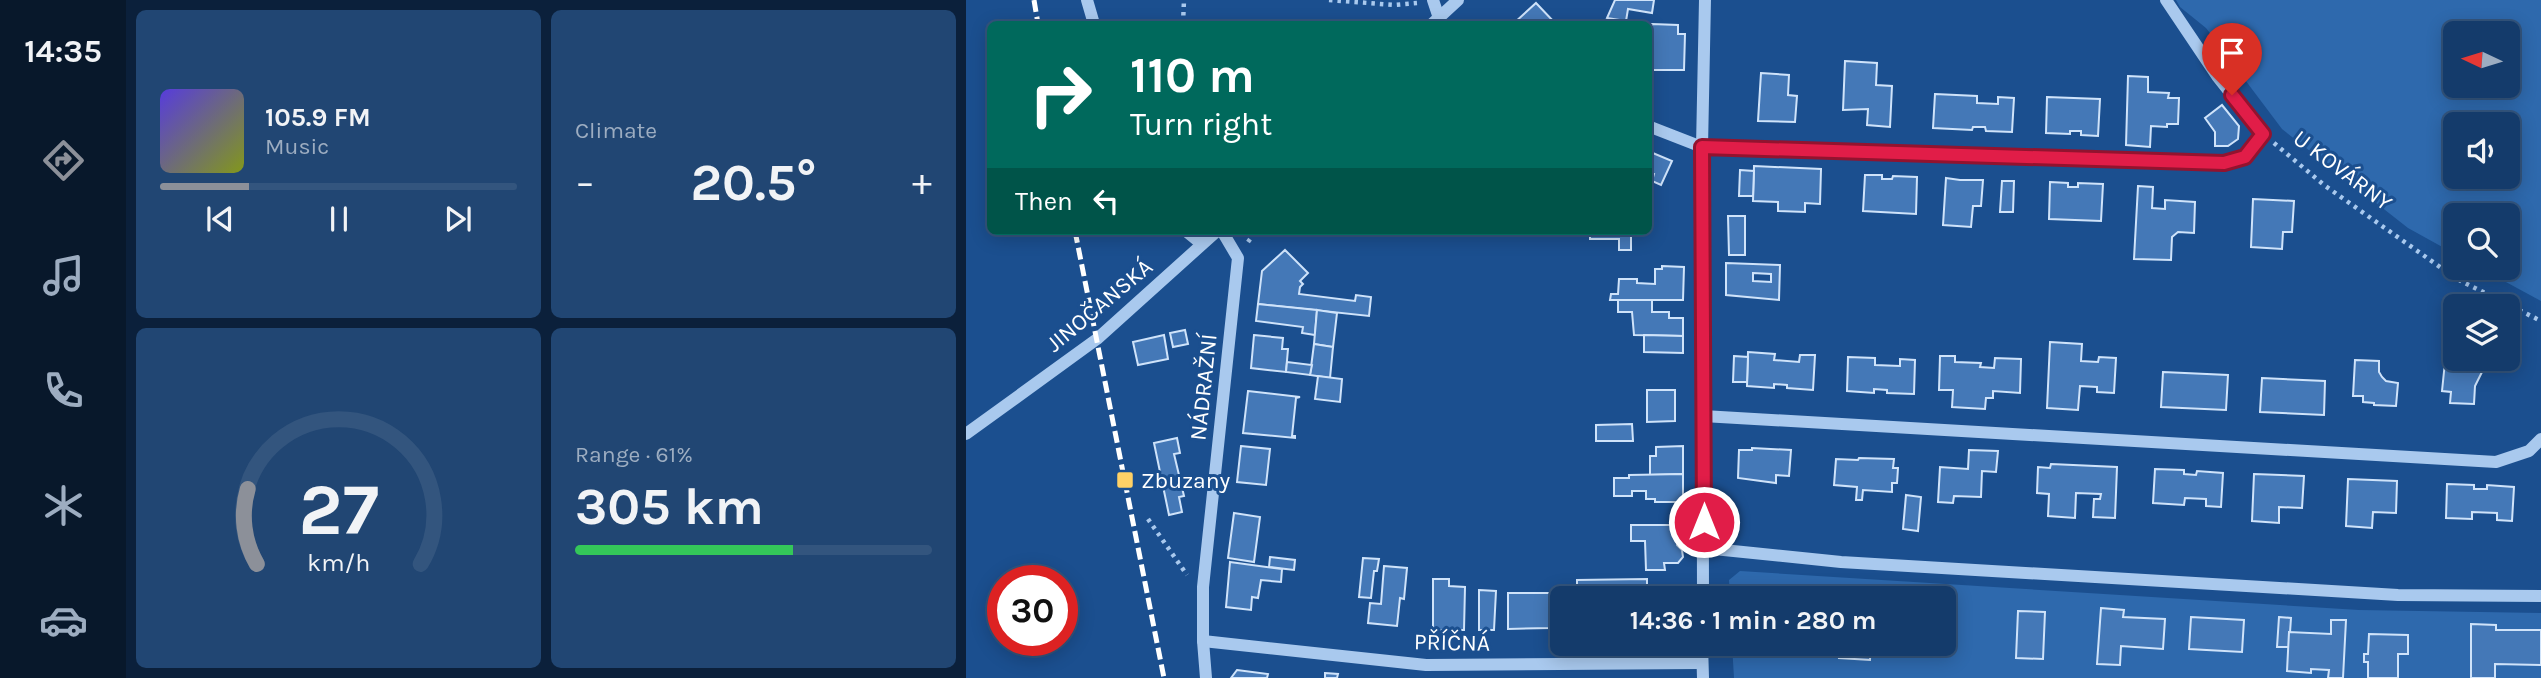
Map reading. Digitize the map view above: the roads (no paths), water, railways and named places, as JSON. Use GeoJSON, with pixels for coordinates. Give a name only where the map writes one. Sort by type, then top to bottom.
{"type":"FeatureCollection","features":[{"type":"Feature","properties":{"kind":"street"},"geometry":{"type":"LineString","coordinates":[[1087,0],[1093,21]]}},
{"type":"Feature","properties":{"kind":"street"},"geometry":{"type":"LineString","coordinates":[[1433,0],[1438,21]]}},
{"type":"Feature","properties":{"kind":"street"},"geometry":{"type":"LineString","coordinates":[[1439,21],[1458,0]]}},
{"type":"Feature","properties":{"kind":"street"},"geometry":{"type":"LineString","coordinates":[[1703,586],[1702,147],[1705,0]]}},
{"type":"Feature","properties":{"kind":"street","name":"U KOVÁRNY"},"geometry":{"type":"LineString","coordinates":[[1702,147],[2224,163],[2245,157],[2263,134],[2217,76],[2166,0]]}},
{"type":"Feature","properties":{"kind":"street"},"geometry":{"type":"LineString","coordinates":[[1652,128],[1702,147]]}},
{"type":"Feature","properties":{"kind":"street"},"geometry":{"type":"LineString","coordinates":[[1191,235],[1202,244]]}},
{"type":"Feature","properties":{"kind":"street","name":"JINOČANSKÁ"},"geometry":{"type":"LineString","coordinates":[[966,434],[1097,339],[1214,235]]}},
{"type":"Feature","properties":{"kind":"street","name":"NÁDRAŽNÍ"},"geometry":{"type":"LineString","coordinates":[[1206,678],[1203,587],[1238,258],[1222,235]]}},
{"type":"Feature","properties":{"kind":"street"},"geometry":{"type":"LineString","coordinates":[[1703,416],[2496,462],[2529,451],[2541,439]]}},
{"type":"Feature","properties":{"kind":"street"},"geometry":{"type":"LineString","coordinates":[[1704,548],[1841,562],[2398,596],[2541,597]]}},
{"type":"Feature","properties":{"kind":"street","name":"PŘÍČNÁ"},"geometry":{"type":"LineString","coordinates":[[1203,641],[1426,665],[1702,663]]}},
{"type":"Feature","properties":{"kind":"street"},"geometry":{"type":"LineString","coordinates":[[1702,656],[1703,678]]}},
{"type":"Feature","properties":{"kind":"railway"},"geometry":{"type":"LineString","coordinates":[[1034,0],[1038,21]]}},
{"type":"Feature","properties":{"kind":"railway"},"geometry":{"type":"LineString","coordinates":[[1076,235],[1164,678]]}},
{"type":"Feature","properties":{"kind":"place","name":"Zbuzany"},"geometry":{"type":"Point","coordinates":[1125,480]}}]}
